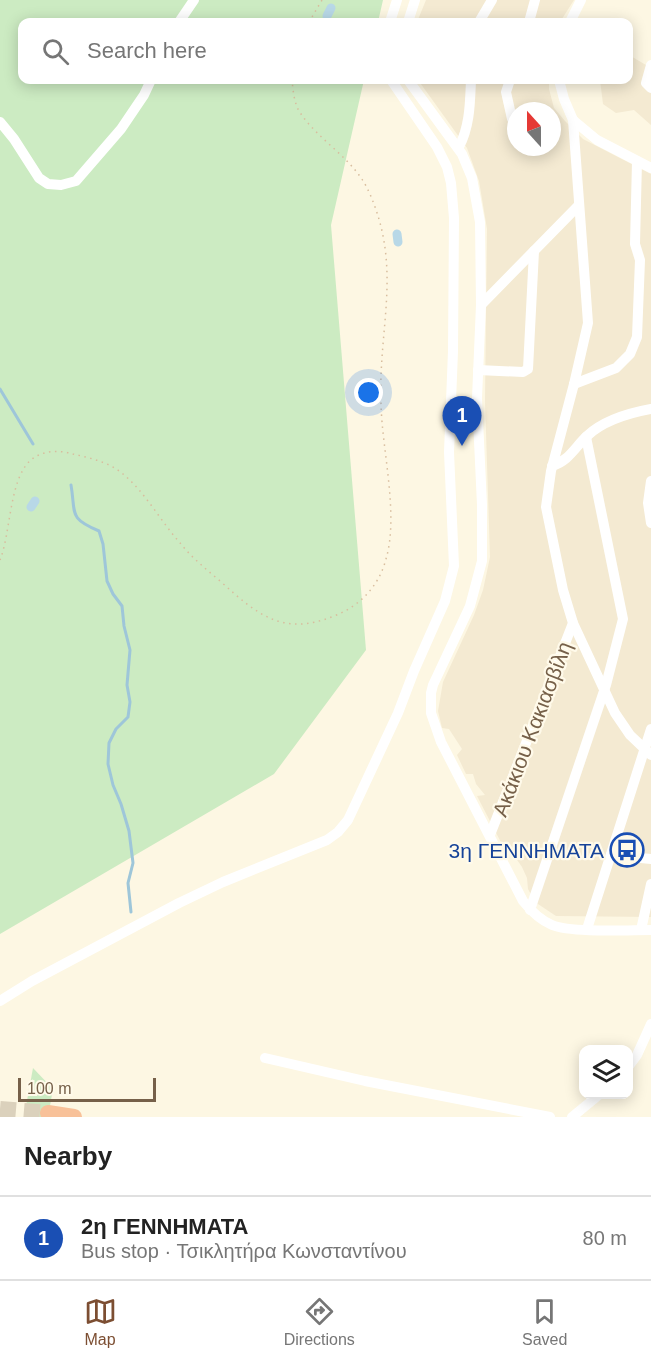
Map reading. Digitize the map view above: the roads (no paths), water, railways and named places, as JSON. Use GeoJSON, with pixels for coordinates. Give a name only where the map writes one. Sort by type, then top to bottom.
{"type":"FeatureCollection","features":[{"type":"Feature","properties":{"kind":"highway"},"geometry":{"type":"LineString","coordinates":[[48,1113],[74,1117]]}},
{"type":"Feature","properties":{"kind":"street"},"geometry":{"type":"LineString","coordinates":[[182,18],[194,0]]}},
{"type":"Feature","properties":{"kind":"street"},"geometry":{"type":"LineString","coordinates":[[391,18],[397,0]]}},
{"type":"Feature","properties":{"kind":"street"},"geometry":{"type":"LineString","coordinates":[[409,18],[415,0]]}},
{"type":"Feature","properties":{"kind":"street"},"geometry":{"type":"LineString","coordinates":[[481,18],[492,0]]}},
{"type":"Feature","properties":{"kind":"street"},"geometry":{"type":"LineString","coordinates":[[530,18],[535,0]]}},
{"type":"Feature","properties":{"kind":"street"},"geometry":{"type":"LineString","coordinates":[[572,18],[581,0]]}},
{"type":"Feature","properties":{"kind":"street"},"geometry":{"type":"LineString","coordinates":[[651,65],[646,78],[646,83],[651,88]]}},
{"type":"Feature","properties":{"kind":"street"},"geometry":{"type":"LineString","coordinates":[[0,122],[39,178],[48,184],[62,185],[76,181],[121,129],[149,84]]}},
{"type":"Feature","properties":{"kind":"street"},"geometry":{"type":"LineString","coordinates":[[0,1001],[32,981],[179,903],[223,882],[327,840],[348,820],[398,713],[445,601],[454,566],[449,452],[453,351],[454,218],[447,167],[437,147],[394,84]]}},
{"type":"Feature","properties":{"kind":"street"},"geometry":{"type":"LineString","coordinates":[[411,84],[459,147],[472,178],[480,222],[477,398],[482,561],[470,606],[436,679],[430,705],[432,720],[441,742],[524,901],[530,910],[544,921],[562,928],[646,930],[651,884]]}},
{"type":"Feature","properties":{"kind":"street"},"geometry":{"type":"LineString","coordinates":[[459,147],[468,125],[471,84]]}},
{"type":"Feature","properties":{"kind":"street"},"geometry":{"type":"LineString","coordinates":[[508,102],[509,84]]}},
{"type":"Feature","properties":{"kind":"street"},"geometry":{"type":"LineString","coordinates":[[560,84],[573,120],[588,323],[552,466],[546,507],[563,590],[573,623],[603,690],[623,726],[648,752]]}},
{"type":"Feature","properties":{"kind":"street"},"geometry":{"type":"LineString","coordinates":[[573,120],[597,140],[651,168]]}},
{"type":"Feature","properties":{"kind":"street"},"geometry":{"type":"LineString","coordinates":[[574,384],[616,368],[630,354],[637,337],[640,260],[635,244],[637,161]]}},
{"type":"Feature","properties":{"kind":"street"},"geometry":{"type":"LineString","coordinates":[[480,304],[579,205]]}},
{"type":"Feature","properties":{"kind":"street"},"geometry":{"type":"LineString","coordinates":[[478,370],[522,372],[528,369],[534,251]]}},
{"type":"Feature","properties":{"kind":"street"},"geometry":{"type":"LineString","coordinates":[[552,466],[571,454],[586,437],[609,421],[651,408]]}},
{"type":"Feature","properties":{"kind":"street"},"geometry":{"type":"LineString","coordinates":[[530,910],[606,685],[622,625],[622,614],[586,437]]}},
{"type":"Feature","properties":{"kind":"street"},"geometry":{"type":"LineString","coordinates":[[651,481],[648,503],[651,523]]}},
{"type":"Feature","properties":{"kind":"street","name":"Ακάκιου Κακιασβίλη"},"geometry":{"type":"LineString","coordinates":[[490,835],[573,623]]}},
{"type":"Feature","properties":{"kind":"street"},"geometry":{"type":"LineString","coordinates":[[587,929],[648,752],[651,729]]}},
{"type":"Feature","properties":{"kind":"street"},"geometry":{"type":"LineString","coordinates":[[611,855],[651,859]]}},
{"type":"Feature","properties":{"kind":"street"},"geometry":{"type":"LineString","coordinates":[[633,1058],[651,1024]]}},
{"type":"Feature","properties":{"kind":"street"},"geometry":{"type":"LineString","coordinates":[[265,1058],[365,1081],[550,1117]]}},
{"type":"Feature","properties":{"kind":"street"},"geometry":{"type":"LineString","coordinates":[[572,1117],[595,1099]]}},
{"type":"Feature","properties":{"kind":"waterway"},"geometry":{"type":"LineString","coordinates":[[327,16],[331,8]]}},
{"type":"Feature","properties":{"kind":"waterway"},"geometry":{"type":"LineString","coordinates":[[397,234],[398,242]]}},
{"type":"Feature","properties":{"kind":"waterway"},"geometry":{"type":"LineString","coordinates":[[0,389],[33,444]]}},
{"type":"Feature","properties":{"kind":"waterway"},"geometry":{"type":"LineString","coordinates":[[71,485],[75,514],[82,522],[99,531],[103,544],[107,581],[122,606],[130,650],[127,685],[130,702],[128,717],[116,729],[109,743],[108,764],[129,831],[133,863],[128,883],[131,912]]}},
{"type":"Feature","properties":{"kind":"waterway"},"geometry":{"type":"LineString","coordinates":[[31,507],[35,501]]}},
{"type":"Feature","properties":{"kind":"tunnel"},"geometry":{"type":"LineString","coordinates":[[0,1109],[48,1113]]}},
{"type":"Feature","properties":{"kind":"place","name":"2η ΓΕΝΝΗΜΑΤΑ"},"geometry":{"type":"Point","coordinates":[462,446]}},
{"type":"Feature","properties":{"kind":"place","name":"3η ΓΕΝΝΗΜΑΤΑ"},"geometry":{"type":"Point","coordinates":[627,850]}}]}
